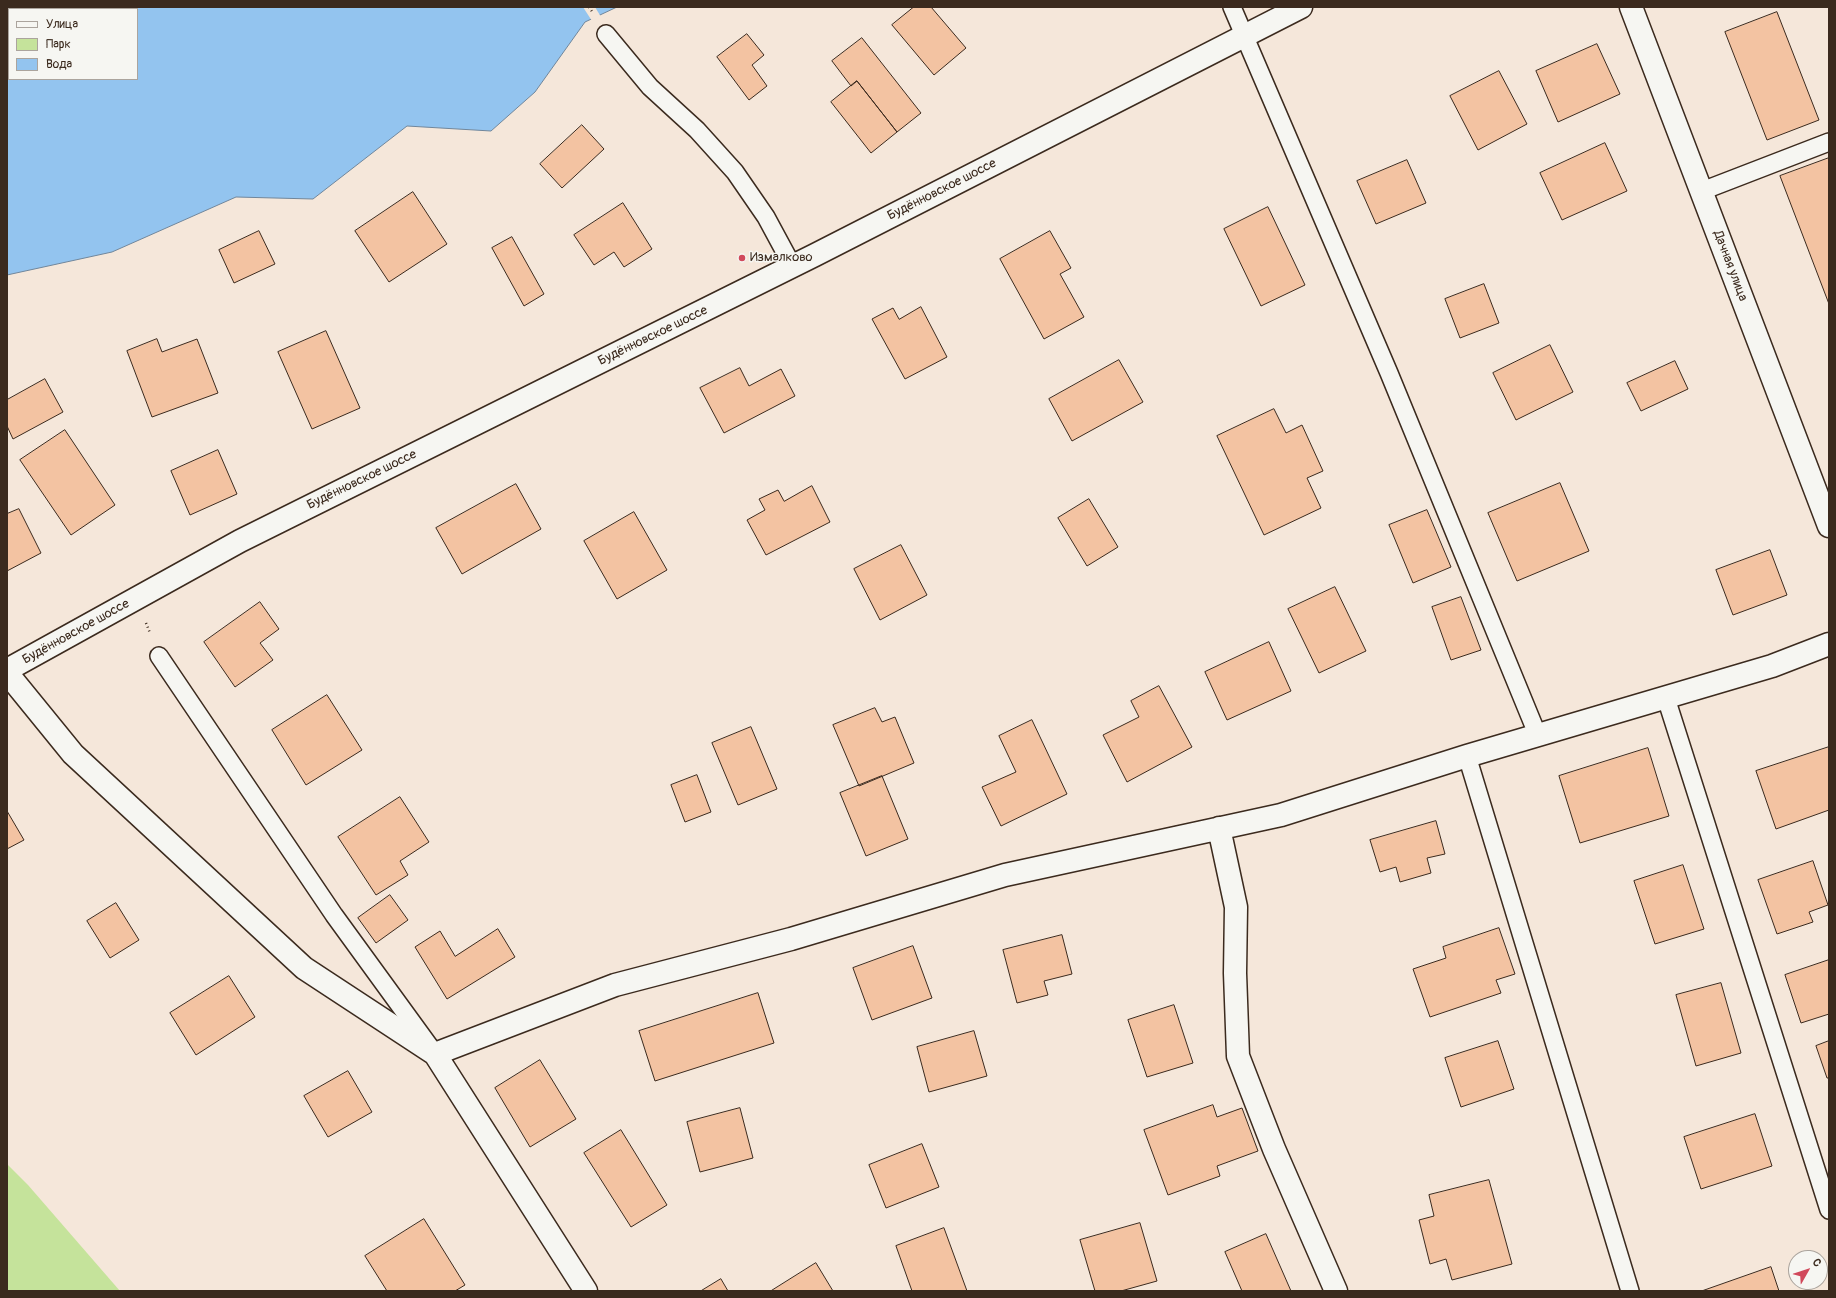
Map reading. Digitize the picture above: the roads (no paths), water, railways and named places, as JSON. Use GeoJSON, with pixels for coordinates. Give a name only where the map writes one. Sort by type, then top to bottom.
{"type":"FeatureCollection","features":[{"type":"Feature","properties":{"kind":"street","name":"Будённовское шоссе"},"geometry":{"type":"LineString","coordinates":[[7,670],[240,541],[793,267],[1301,7]]}},
{"type":"Feature","properties":{"kind":"street","name":"Дачная улица"},"geometry":{"type":"LineString","coordinates":[[1631,7],[1829,526]]}},
{"type":"Feature","properties":{"kind":"street"},"geometry":{"type":"LineString","coordinates":[[435,1054],[614,985],[791,939],[1005,875],[1281,815],[1467,756],[1772,666],[1829,644]]}},
{"type":"Feature","properties":{"kind":"street"},"geometry":{"type":"LineString","coordinates":[[7,673],[73,754],[304,968],[435,1054],[586,1291]]}},
{"type":"Feature","properties":{"kind":"street"},"geometry":{"type":"LineString","coordinates":[[1219,828],[1236,907],[1235,973],[1238,1056],[1274,1149],[1336,1291]]}},
{"type":"Feature","properties":{"kind":"lane"},"geometry":{"type":"LineString","coordinates":[[1232,7],[1389,373],[1538,736]]}},
{"type":"Feature","properties":{"kind":"lane"},"geometry":{"type":"LineString","coordinates":[[606,34],[650,86],[697,130],[735,172],[766,217],[793,267]]}},
{"type":"Feature","properties":{"kind":"lane"},"geometry":{"type":"LineString","coordinates":[[1702,191],[1829,142]]}},
{"type":"Feature","properties":{"kind":"lane"},"geometry":{"type":"LineString","coordinates":[[159,656],[334,914],[435,1054]]}},
{"type":"Feature","properties":{"kind":"lane"},"geometry":{"type":"LineString","coordinates":[[1666,698],[1829,1210]]}},
{"type":"Feature","properties":{"kind":"lane"},"geometry":{"type":"LineString","coordinates":[[1467,756],[1630,1291]]}},
{"type":"Feature","properties":{"kind":"water"},"geometry":{"type":"Polygon","coordinates":[[[7,7],[617,7],[585,22],[535,92],[491,131],[407,126],[313,199],[236,197],[112,252],[7,275],[7,7]]]}},
{"type":"Feature","properties":{"kind":"place","name":"Измалково"},"geometry":{"type":"Point","coordinates":[742,258]}}]}
